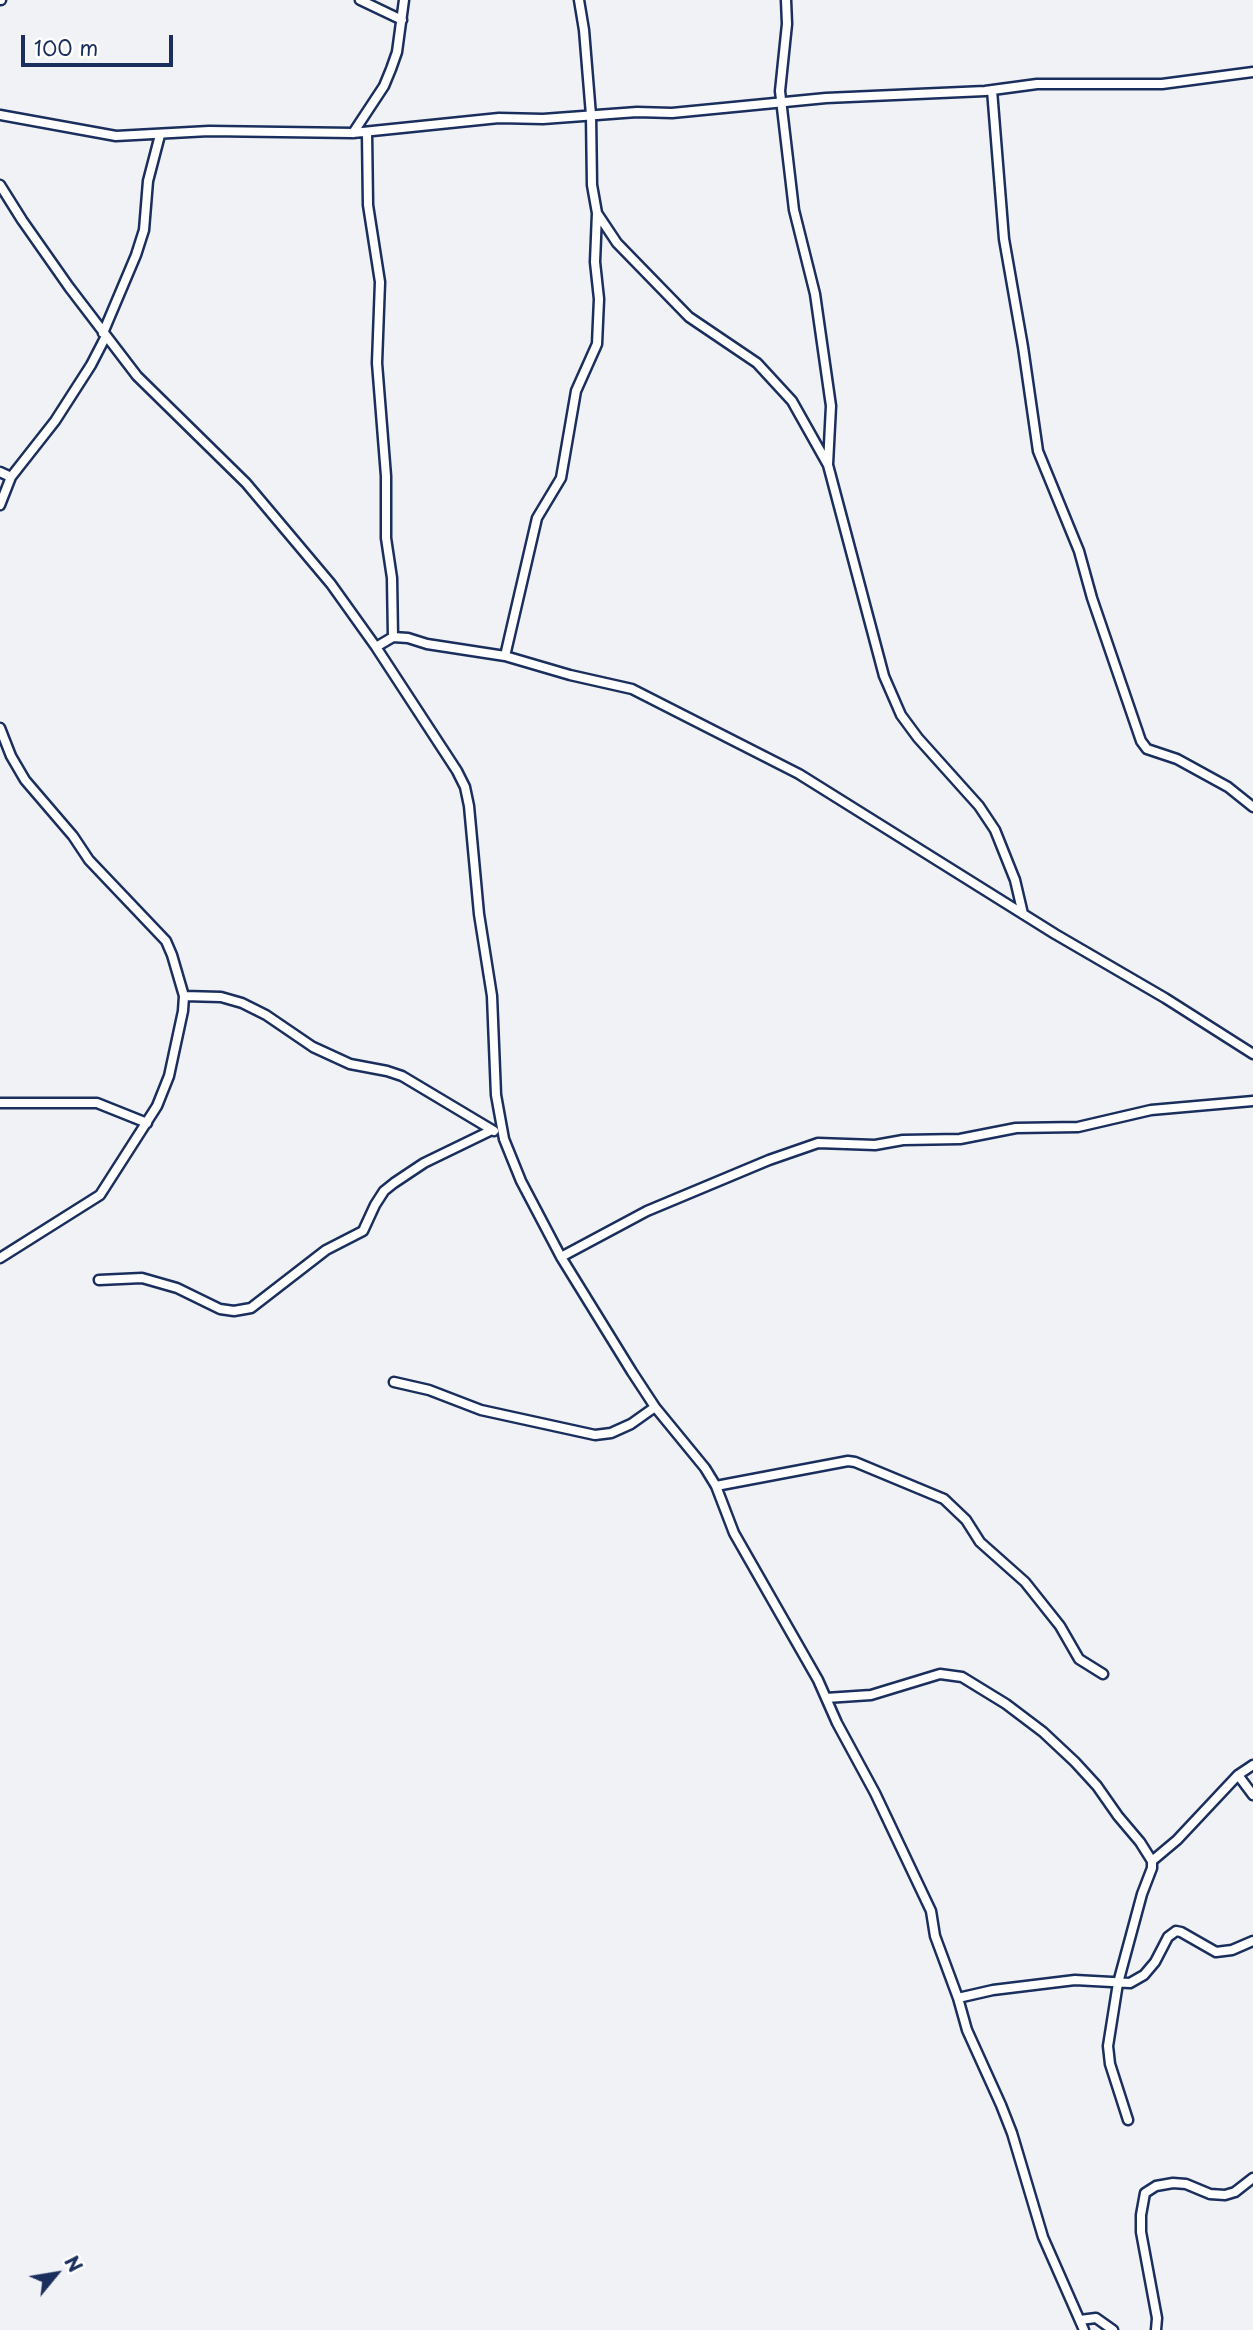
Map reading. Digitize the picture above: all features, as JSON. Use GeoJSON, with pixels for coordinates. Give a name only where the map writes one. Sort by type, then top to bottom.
{"type":"FeatureCollection","features":[{"type":"Feature","properties":{"kind":"street"},"geometry":{"type":"LineString","coordinates":[[360,0],[402,20]]}},
{"type":"Feature","properties":{"kind":"street"},"geometry":{"type":"LineString","coordinates":[[353,133],[384,86],[397,52],[404,0]]}},
{"type":"Feature","properties":{"kind":"street"},"geometry":{"type":"LineString","coordinates":[[505,656],[537,518],[561,478],[576,391],[597,344],[599,299],[594,262],[597,213],[592,185],[591,115],[579,0]]}},
{"type":"Feature","properties":{"kind":"street"},"geometry":{"type":"LineString","coordinates":[[786,0],[780,91],[794,210],[815,294],[831,406],[828,465]]}},
{"type":"Feature","properties":{"kind":"street"},"geometry":{"type":"LineString","coordinates":[[0,115],[116,136],[209,131],[367,133],[499,118],[542,119],[672,113],[826,98],[992,90],[1037,84],[1162,84],[1253,72]]}},
{"type":"Feature","properties":{"kind":"street"},"geometry":{"type":"LineString","coordinates":[[992,90],[1004,239],[1038,451],[1079,551],[1092,598],[1141,741],[1147,749],[1177,759],[1228,787],[1253,807]]}},
{"type":"Feature","properties":{"kind":"street"},"geometry":{"type":"LineString","coordinates":[[367,133],[368,205],[380,282],[377,363],[385,468],[386,538],[392,578],[393,637]]}},
{"type":"Feature","properties":{"kind":"street"},"geometry":{"type":"LineString","coordinates":[[0,505],[11,477],[55,421],[91,365],[104,335],[144,230],[148,181],[160,135]]}},
{"type":"Feature","properties":{"kind":"street"},"geometry":{"type":"LineString","coordinates":[[0,185],[22,220],[136,376],[246,483],[331,584],[376,647],[465,788],[479,914],[492,996],[496,1095],[504,1139],[561,1257],[655,1407],[705,1468],[716,1486],[734,1532],[875,1793],[931,1911],[935,1936],[967,2030],[1012,2133],[1043,2237],[1084,2330]]}},
{"type":"Feature","properties":{"kind":"street"},"geometry":{"type":"LineString","coordinates":[[597,213],[617,243],[689,317],[757,363],[792,401],[828,465],[889,685],[901,715],[979,806],[995,830],[1015,880],[1023,914]]}},
{"type":"Feature","properties":{"kind":"street"},"geometry":{"type":"LineString","coordinates":[[0,472],[11,477]]}},
{"type":"Feature","properties":{"kind":"street"},"geometry":{"type":"LineString","coordinates":[[376,647],[393,637],[408,638],[427,644],[505,656],[632,689],[799,774],[1253,1054]]}},
{"type":"Feature","properties":{"kind":"street"},"geometry":{"type":"LineString","coordinates":[[0,728],[11,756],[25,780],[73,836],[89,860],[166,941],[184,996],[169,1076],[157,1106],[100,1195],[0,1258]]}},
{"type":"Feature","properties":{"kind":"street"},"geometry":{"type":"LineString","coordinates":[[184,996],[221,997],[242,1003],[266,1015],[321,1051],[350,1064],[402,1076],[504,1139]]}},
{"type":"Feature","properties":{"kind":"street"},"geometry":{"type":"LineString","coordinates":[[561,1257],[648,1211],[769,1160],[818,1143],[875,1145],[903,1140],[960,1139],[1016,1128],[1078,1127],[1151,1110],[1253,1101]]}},
{"type":"Feature","properties":{"kind":"street"},"geometry":{"type":"LineString","coordinates":[[0,1102],[97,1103],[147,1123]]}},
{"type":"Feature","properties":{"kind":"street"},"geometry":{"type":"LineString","coordinates":[[99,1280],[142,1279],[177,1288],[220,1309],[234,1311],[251,1308],[326,1250],[363,1230],[384,1191],[394,1183],[424,1163],[492,1130]]}},
{"type":"Feature","properties":{"kind":"street"},"geometry":{"type":"LineString","coordinates":[[394,1382],[429,1390],[481,1410],[595,1435],[611,1433],[631,1424],[655,1407]]}},
{"type":"Feature","properties":{"kind":"street"},"geometry":{"type":"LineString","coordinates":[[716,1486],[848,1461],[944,1499],[966,1520],[980,1542],[1026,1582],[1060,1626],[1079,1659],[1103,1674]]}},
{"type":"Feature","properties":{"kind":"street"},"geometry":{"type":"LineString","coordinates":[[826,1698],[871,1695],[948,1673],[975,1684],[1043,1732],[1075,1762],[1140,1842],[1152,1861],[1152,1868],[1142,1894],[1118,1983],[1108,2046],[1110,2064],[1128,2120]]}},
{"type":"Feature","properties":{"kind":"street"},"geometry":{"type":"LineString","coordinates":[[1152,1861],[1177,1840],[1238,1775],[1253,1765]]}},
{"type":"Feature","properties":{"kind":"street"},"geometry":{"type":"LineString","coordinates":[[1238,1775],[1253,1795]]}},
{"type":"Feature","properties":{"kind":"street"},"geometry":{"type":"LineString","coordinates":[[958,1998],[993,1990],[1075,1980],[1130,1983],[1144,1975],[1155,1962],[1168,1937],[1176,1931],[1181,1931],[1216,1952],[1232,1950],[1253,1941]]}},
{"type":"Feature","properties":{"kind":"street"},"geometry":{"type":"LineString","coordinates":[[1156,2330],[1157,2318],[1141,2232],[1145,2193],[1156,2186],[1173,2183],[1186,2184],[1210,2194],[1225,2195],[1235,2192],[1253,2178]]}},
{"type":"Feature","properties":{"kind":"street"},"geometry":{"type":"LineString","coordinates":[[1080,2320],[1096,2318],[1113,2330]]}}]}
